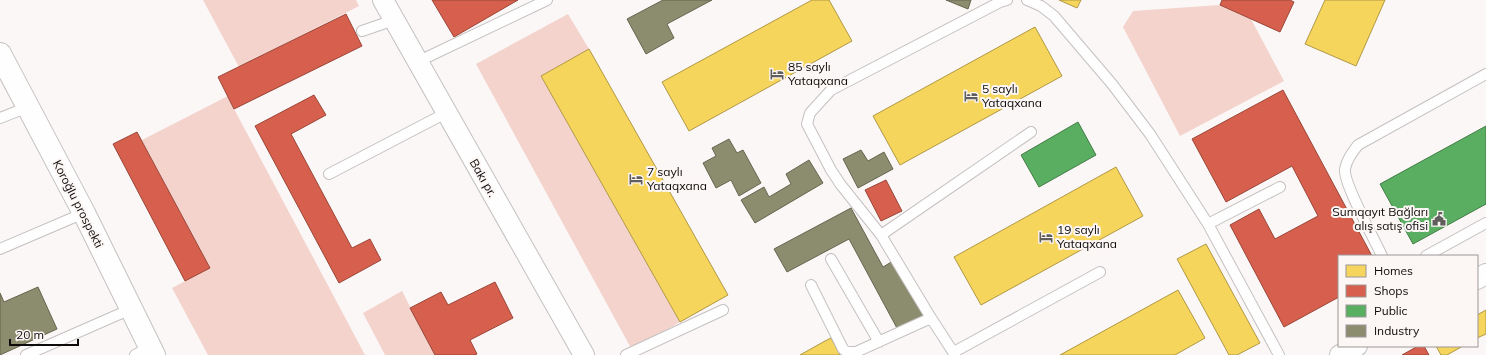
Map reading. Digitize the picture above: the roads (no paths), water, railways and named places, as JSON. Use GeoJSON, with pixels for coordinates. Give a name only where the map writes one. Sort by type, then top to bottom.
{"type":"FeatureCollection","features":[{"type":"Feature","properties":{"kind":"street","name":"Bakı pr."},"geometry":{"type":"LineString","coordinates":[[383,0],[584,355]]}},
{"type":"Feature","properties":{"kind":"street","name":"Koroğlu prospekti"},"geometry":{"type":"LineString","coordinates":[[0,54],[84,213],[131,309],[146,352]]}},
{"type":"Feature","properties":{"kind":"street"},"geometry":{"type":"LineString","coordinates":[[1340,355],[1354,347]]}},
{"type":"Feature","properties":{"kind":"lane"},"geometry":{"type":"LineString","coordinates":[[417,62],[546,0]]}},
{"type":"Feature","properties":{"kind":"lane"},"geometry":{"type":"LineString","coordinates":[[1007,0],[1000,2],[831,90],[810,113],[807,124],[831,170],[841,185],[881,235],[931,318],[955,354],[1100,272]]}},
{"type":"Feature","properties":{"kind":"lane"},"geometry":{"type":"LineString","coordinates":[[1027,0],[1041,6],[1054,16],[1112,84],[1150,134],[1208,224],[1279,355]]}},
{"type":"Feature","properties":{"kind":"lane"},"geometry":{"type":"LineString","coordinates":[[362,30],[394,20]]}},
{"type":"Feature","properties":{"kind":"lane"},"geometry":{"type":"LineString","coordinates":[[1382,255],[1349,187],[1345,170],[1349,156],[1358,145],[1486,74]]}},
{"type":"Feature","properties":{"kind":"lane"},"geometry":{"type":"LineString","coordinates":[[0,118],[28,107]]}},
{"type":"Feature","properties":{"kind":"lane"},"geometry":{"type":"LineString","coordinates":[[329,174],[446,113]]}},
{"type":"Feature","properties":{"kind":"lane"},"geometry":{"type":"LineString","coordinates":[[881,235],[1031,132]]}},
{"type":"Feature","properties":{"kind":"lane"},"geometry":{"type":"LineString","coordinates":[[1208,224],[1280,187]]}},
{"type":"Feature","properties":{"kind":"lane"},"geometry":{"type":"LineString","coordinates":[[0,249],[84,213]]}},
{"type":"Feature","properties":{"kind":"lane"},"geometry":{"type":"LineString","coordinates":[[1428,255],[1486,223]]}},
{"type":"Feature","properties":{"kind":"lane"},"geometry":{"type":"LineString","coordinates":[[830,259],[878,342]]}},
{"type":"Feature","properties":{"kind":"lane"},"geometry":{"type":"LineString","coordinates":[[811,285],[843,349],[847,352],[856,352],[931,318]]}},
{"type":"Feature","properties":{"kind":"lane"},"geometry":{"type":"LineString","coordinates":[[26,355],[131,309]]}},
{"type":"Feature","properties":{"kind":"lane"},"geometry":{"type":"LineString","coordinates":[[626,355],[722,310]]}},
{"type":"Feature","properties":{"kind":"place","name":"85 saylı Yataqxana"},"geometry":{"type":"Point","coordinates":[777,74]}},
{"type":"Feature","properties":{"kind":"place","name":"5 saylı Yataqxana"},"geometry":{"type":"Point","coordinates":[971,96]}},
{"type":"Feature","properties":{"kind":"place","name":"7 saylı Yataqxana"},"geometry":{"type":"Point","coordinates":[636,179]}},
{"type":"Feature","properties":{"kind":"place","name":"Sumqayıt Bağları alış satış ofisi"},"geometry":{"type":"Point","coordinates":[1439,219]}},
{"type":"Feature","properties":{"kind":"place","name":"19 saylı Yataqxana"},"geometry":{"type":"Point","coordinates":[1046,237]}}]}
